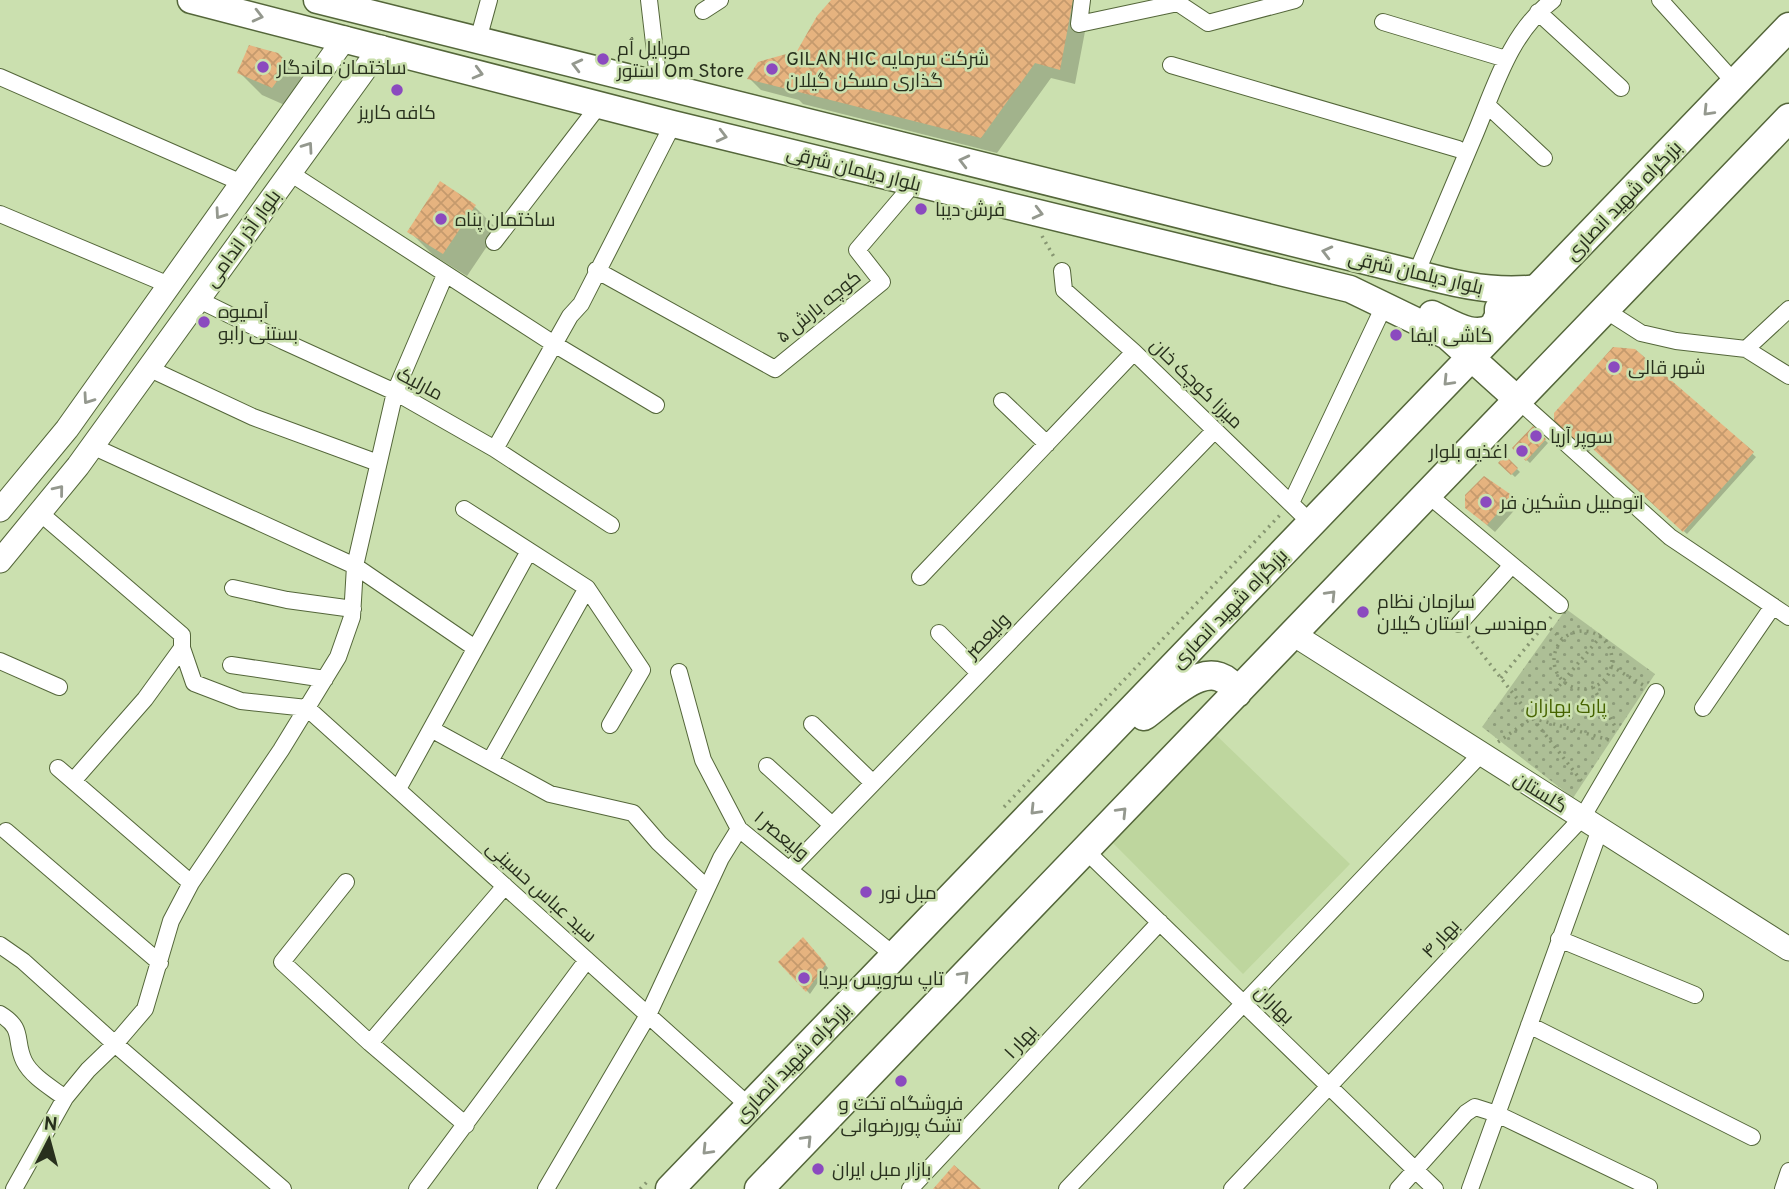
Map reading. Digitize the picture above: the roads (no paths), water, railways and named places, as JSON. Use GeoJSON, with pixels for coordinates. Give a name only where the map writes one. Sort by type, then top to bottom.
{"type":"FeatureCollection","features":[{"type":"Feature","properties":{"kind":"highway","name":"بزرگراه شهید انصاری"},"geometry":{"type":"LineString","coordinates":[[670,1189],[1789,27]]}},
{"type":"Feature","properties":{"kind":"highway"},"geometry":{"type":"LineString","coordinates":[[763,1188],[1789,118]]}},
{"type":"Feature","properties":{"kind":"highway"},"geometry":{"type":"LineString","coordinates":[[1074,769],[1194,679],[1209,674],[1219,676],[1228,681],[1237,693]]}},
{"type":"Feature","properties":{"kind":"main road","name":"بلوار دیلمان شرقی"},"geometry":{"type":"LineString","coordinates":[[191,0],[673,124],[1350,289],[1447,336],[1518,400]]}},
{"type":"Feature","properties":{"kind":"main road","name":"بلوار دیلمان شرقی"},"geometry":{"type":"LineString","coordinates":[[317,0],[1474,288],[1512,291],[1538,288]]}},
{"type":"Feature","properties":{"kind":"main road"},"geometry":{"type":"LineString","coordinates":[[345,38],[349,30],[358,24],[394,19]]}},
{"type":"Feature","properties":{"kind":"main road","name":"بلوار آذر اندامی"},"geometry":{"type":"LineString","coordinates":[[7,501],[67,429],[345,38]]}},
{"type":"Feature","properties":{"kind":"main road","name":"بلوار آذر اندامی"},"geometry":{"type":"LineString","coordinates":[[0,561],[92,446],[381,47]]}},
{"type":"Feature","properties":{"kind":"main road"},"geometry":{"type":"LineString","coordinates":[[659,86],[673,124]]}},
{"type":"Feature","properties":{"kind":"main road"},"geometry":{"type":"LineString","coordinates":[[306,92],[320,92],[330,97],[334,110]]}},
{"type":"Feature","properties":{"kind":"main road"},"geometry":{"type":"LineString","coordinates":[[1350,289],[1395,299],[1458,326],[1484,331],[1496,321],[1498,309],[1492,298],[1474,288]]}},
{"type":"Feature","properties":{"kind":"main road"},"geometry":{"type":"LineString","coordinates":[[7,501],[40,513]]}},
{"type":"Feature","properties":{"kind":"main road","name":"گلستان"},"geometry":{"type":"LineString","coordinates":[[1293,634],[1789,950]]}},
{"type":"Feature","properties":{"kind":"street"},"geometry":{"type":"LineString","coordinates":[[478,40],[489,0]]}},
{"type":"Feature","properties":{"kind":"street"},"geometry":{"type":"LineString","coordinates":[[649,0],[659,86]]}},
{"type":"Feature","properties":{"kind":"street"},"geometry":{"type":"LineString","coordinates":[[703,11],[720,0]]}},
{"type":"Feature","properties":{"kind":"street"},"geometry":{"type":"LineString","coordinates":[[1082,0],[1079,24],[1178,3],[1208,23],[1295,0]]}},
{"type":"Feature","properties":{"kind":"street"},"geometry":{"type":"LineString","coordinates":[[1412,273],[1458,149],[1502,57],[1531,5],[1538,6],[1553,0]]}},
{"type":"Feature","properties":{"kind":"street"},"geometry":{"type":"LineString","coordinates":[[1660,0],[1735,83]]}},
{"type":"Feature","properties":{"kind":"street"},"geometry":{"type":"LineString","coordinates":[[1538,6],[1621,89]]}},
{"type":"Feature","properties":{"kind":"street"},"geometry":{"type":"LineString","coordinates":[[1384,22],[1502,57]]}},
{"type":"Feature","properties":{"kind":"street"},"geometry":{"type":"LineString","coordinates":[[1412,273],[1487,105],[1502,57]]}},
{"type":"Feature","properties":{"kind":"street"},"geometry":{"type":"LineString","coordinates":[[1171,65],[1458,149]]}},
{"type":"Feature","properties":{"kind":"street"},"geometry":{"type":"LineString","coordinates":[[0,77],[242,183]]}},
{"type":"Feature","properties":{"kind":"street"},"geometry":{"type":"LineString","coordinates":[[494,242],[600,104]]}},
{"type":"Feature","properties":{"kind":"street"},"geometry":{"type":"LineString","coordinates":[[1487,105],[1544,158]]}},
{"type":"Feature","properties":{"kind":"street"},"geometry":{"type":"LineString","coordinates":[[495,449],[570,316],[580,304],[673,124]]}},
{"type":"Feature","properties":{"kind":"street"},"geometry":{"type":"LineString","coordinates":[[290,173],[445,275],[656,405]]}},
{"type":"Feature","properties":{"kind":"street","name":"کوچه بارش ۵"},"geometry":{"type":"LineString","coordinates":[[596,270],[775,369],[882,282],[857,250],[915,183]]}},
{"type":"Feature","properties":{"kind":"street"},"geometry":{"type":"LineString","coordinates":[[0,214],[169,285]]}},
{"type":"Feature","properties":{"kind":"street","name":"میرزا کوچک خان"},"geometry":{"type":"LineString","coordinates":[[1062,271],[1064,290],[1134,352],[1311,523]]}},
{"type":"Feature","properties":{"kind":"street"},"geometry":{"type":"LineString","coordinates":[[15,1188],[65,1098],[145,1009],[171,921],[191,883],[338,657],[353,609],[355,566],[395,392],[445,275]]}},
{"type":"Feature","properties":{"kind":"street","name":"مارلیک"},"geometry":{"type":"LineString","coordinates":[[198,299],[395,392],[495,449],[611,525]]}},
{"type":"Feature","properties":{"kind":"street"},"geometry":{"type":"LineString","coordinates":[[1291,503],[1384,306]]}},
{"type":"Feature","properties":{"kind":"street"},"geometry":{"type":"LineString","coordinates":[[1746,349],[1789,309]]}},
{"type":"Feature","properties":{"kind":"street"},"geometry":{"type":"LineString","coordinates":[[1605,310],[1641,333],[1676,341],[1746,349],[1789,376]]}},
{"type":"Feature","properties":{"kind":"street"},"geometry":{"type":"LineString","coordinates":[[920,577],[1134,352]]}},
{"type":"Feature","properties":{"kind":"street"},"geometry":{"type":"LineString","coordinates":[[148,369],[253,417],[378,463]]}},
{"type":"Feature","properties":{"kind":"street"},"geometry":{"type":"LineString","coordinates":[[1518,400],[1670,537],[1789,617]]}},
{"type":"Feature","properties":{"kind":"street"},"geometry":{"type":"LineString","coordinates":[[1002,401],[1046,444]]}},
{"type":"Feature","properties":{"kind":"street","name":"ولیعصر"},"geometry":{"type":"LineString","coordinates":[[790,869],[1215,430]]}},
{"type":"Feature","properties":{"kind":"street"},"geometry":{"type":"LineString","coordinates":[[92,446],[355,566],[475,648]]}},
{"type":"Feature","properties":{"kind":"street"},"geometry":{"type":"LineString","coordinates":[[1427,494],[1560,605]]}},
{"type":"Feature","properties":{"kind":"street"},"geometry":{"type":"LineString","coordinates":[[464,509],[587,588],[642,670],[610,726]]}},
{"type":"Feature","properties":{"kind":"street"},"geometry":{"type":"LineString","coordinates":[[40,513],[175,627],[182,635],[182,648],[194,683],[241,701],[307,708]]}},
{"type":"Feature","properties":{"kind":"street"},"geometry":{"type":"LineString","coordinates":[[398,789],[529,551]]}},
{"type":"Feature","properties":{"kind":"street"},"geometry":{"type":"LineString","coordinates":[[1459,624],[1511,565]]}},
{"type":"Feature","properties":{"kind":"street"},"geometry":{"type":"LineString","coordinates":[[233,588],[287,600],[353,609]]}},
{"type":"Feature","properties":{"kind":"street"},"geometry":{"type":"LineString","coordinates":[[490,761],[587,588]]}},
{"type":"Feature","properties":{"kind":"street"},"geometry":{"type":"LineString","coordinates":[[1703,708],[1773,606]]}},
{"type":"Feature","properties":{"kind":"street"},"geometry":{"type":"LineString","coordinates":[[939,633],[979,673]]}},
{"type":"Feature","properties":{"kind":"street"},"geometry":{"type":"LineString","coordinates":[[73,781],[145,699],[182,648]]}},
{"type":"Feature","properties":{"kind":"street"},"geometry":{"type":"LineString","coordinates":[[0,661],[59,687]]}},
{"type":"Feature","properties":{"kind":"street"},"geometry":{"type":"LineString","coordinates":[[231,665],[325,679]]}},
{"type":"Feature","properties":{"kind":"street","name":"ولیعصر ۱"},"geometry":{"type":"LineString","coordinates":[[679,672],[704,760],[739,830],[895,956]]}},
{"type":"Feature","properties":{"kind":"street"},"geometry":{"type":"LineString","coordinates":[[1470,1189],[1559,939],[1591,823],[1594,797],[1656,692]]}},
{"type":"Feature","properties":{"kind":"street","name":"سید عباس حسینی"},"geometry":{"type":"LineString","coordinates":[[307,708],[750,1106]]}},
{"type":"Feature","properties":{"kind":"street"},"geometry":{"type":"LineString","coordinates":[[812,724],[873,783]]}},
{"type":"Feature","properties":{"kind":"street"},"geometry":{"type":"LineString","coordinates":[[431,729],[550,794],[633,813],[659,843],[707,888]]}},
{"type":"Feature","properties":{"kind":"street"},"geometry":{"type":"LineString","coordinates":[[1067,1189],[1481,754]]}},
{"type":"Feature","properties":{"kind":"street"},"geometry":{"type":"LineString","coordinates":[[766,766],[832,825]]}},
{"type":"Feature","properties":{"kind":"street"},"geometry":{"type":"LineString","coordinates":[[58,768],[191,883]]}},
{"type":"Feature","properties":{"kind":"street","name":"بهار ۴"},"geometry":{"type":"LineString","coordinates":[[1232,1189],[1329,1086],[1591,823]]}},
{"type":"Feature","properties":{"kind":"street"},"geometry":{"type":"LineString","coordinates":[[546,1189],[648,1015],[721,858],[739,830]]}},
{"type":"Feature","properties":{"kind":"street"},"geometry":{"type":"LineString","coordinates":[[6,831],[160,964]]}},
{"type":"Feature","properties":{"kind":"street","name":"بهاران"},"geometry":{"type":"LineString","coordinates":[[1085,850],[1435,1189]]}},
{"type":"Feature","properties":{"kind":"street"},"geometry":{"type":"LineString","coordinates":[[346,882],[282,961],[370,1043],[466,1125]]}},
{"type":"Feature","properties":{"kind":"street"},"geometry":{"type":"LineString","coordinates":[[370,1043],[505,886]]}},
{"type":"Feature","properties":{"kind":"street","name":"بهار ۱"},"geometry":{"type":"LineString","coordinates":[[910,1189],[1160,922]]}},
{"type":"Feature","properties":{"kind":"street"},"geometry":{"type":"LineString","coordinates":[[1559,939],[1695,995]]}},
{"type":"Feature","properties":{"kind":"street"},"geometry":{"type":"LineString","coordinates":[[0,945],[23,961],[283,1189]]}},
{"type":"Feature","properties":{"kind":"street"},"geometry":{"type":"LineString","coordinates":[[417,1189],[587,960]]}},
{"type":"Feature","properties":{"kind":"street"},"geometry":{"type":"LineString","coordinates":[[0,1014],[11,1021],[19,1034],[23,1060],[31,1072],[65,1098]]}},
{"type":"Feature","properties":{"kind":"street"},"geometry":{"type":"LineString","coordinates":[[1528,1025],[1752,1137]]}},
{"type":"Feature","properties":{"kind":"street"},"geometry":{"type":"LineString","coordinates":[[1398,1189],[1466,1113],[1475,1107],[1497,1114],[1649,1187]]}},
{"type":"Feature","properties":{"kind":"street"},"geometry":{"type":"LineString","coordinates":[[1783,1189],[1789,1171]]}},
{"type":"Feature","properties":{"kind":"place","name":"موبایل اُم استور Om Store"},"geometry":{"type":"Point","coordinates":[603,59]}},
{"type":"Feature","properties":{"kind":"place","name":"ساختمان ماندگار"},"geometry":{"type":"Point","coordinates":[263,67]}},
{"type":"Feature","properties":{"kind":"place","name":"GILAN HIC شرکت سرمایه گذاری مسکن گیلان"},"geometry":{"type":"Point","coordinates":[772,69]}},
{"type":"Feature","properties":{"kind":"place","name":"کافه کاریز"},"geometry":{"type":"Point","coordinates":[397,90]}},
{"type":"Feature","properties":{"kind":"place","name":"فرش دیبا"},"geometry":{"type":"Point","coordinates":[921,209]}},
{"type":"Feature","properties":{"kind":"place","name":"ساختمان پناه"},"geometry":{"type":"Point","coordinates":[441,219]}},
{"type":"Feature","properties":{"kind":"place","name":"آبمیوه بستنی رابو"},"geometry":{"type":"Point","coordinates":[204,322]}},
{"type":"Feature","properties":{"kind":"place","name":"کاشی ایفا"},"geometry":{"type":"Point","coordinates":[1396,335]}},
{"type":"Feature","properties":{"kind":"place","name":"شهر قالی"},"geometry":{"type":"Point","coordinates":[1614,367]}},
{"type":"Feature","properties":{"kind":"place","name":"سوپر آریا"},"geometry":{"type":"Point","coordinates":[1536,436]}},
{"type":"Feature","properties":{"kind":"place","name":"اغذیه بلوار"},"geometry":{"type":"Point","coordinates":[1522,451]}},
{"type":"Feature","properties":{"kind":"place","name":"اتومبیل مشکین فر"},"geometry":{"type":"Point","coordinates":[1486,502]}},
{"type":"Feature","properties":{"kind":"place","name":"سازمان نظام مهندسی استان گیلان"},"geometry":{"type":"Point","coordinates":[1363,612]}},
{"type":"Feature","properties":{"kind":"place","name":"مبل نور"},"geometry":{"type":"Point","coordinates":[866,892]}},
{"type":"Feature","properties":{"kind":"place","name":"تاپ سرویس بردیا"},"geometry":{"type":"Point","coordinates":[804,978]}},
{"type":"Feature","properties":{"kind":"place","name":"فروشگاه تخت و تشک پوررضوانی"},"geometry":{"type":"Point","coordinates":[901,1081]}},
{"type":"Feature","properties":{"kind":"place","name":"بازار مبل ایران"},"geometry":{"type":"Point","coordinates":[818,1169]}},
{"type":"Feature","properties":{"kind":"park label","name":"پارک بهاران"},"geometry":{"type":"Point","coordinates":[1566,706]}}]}
